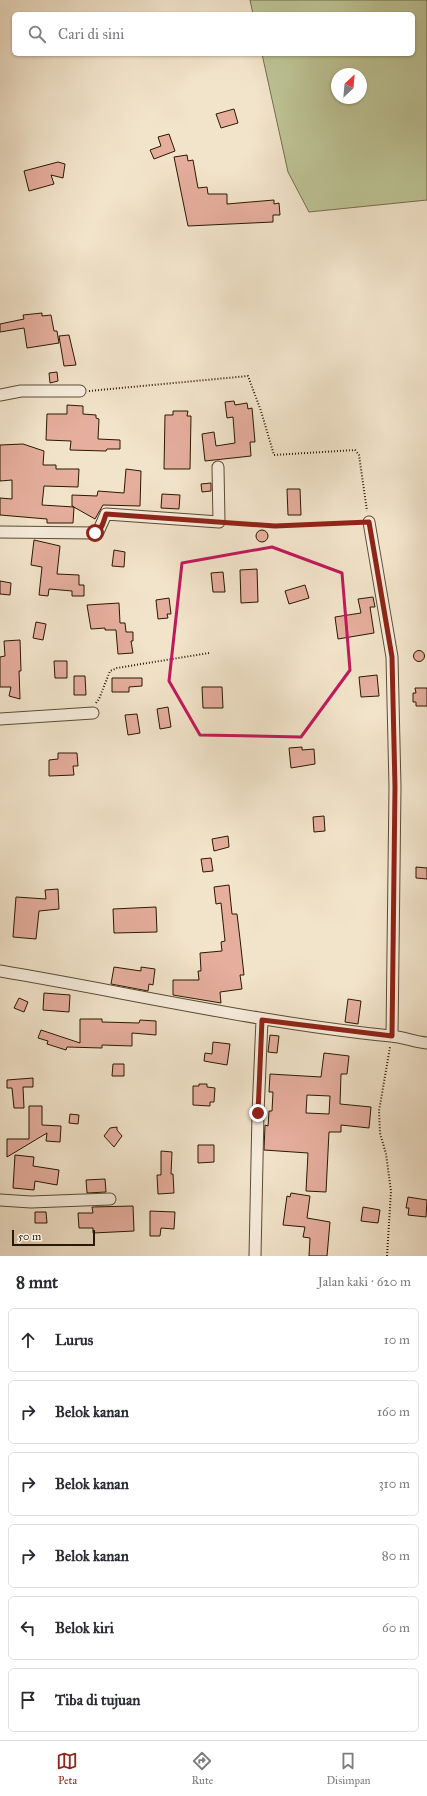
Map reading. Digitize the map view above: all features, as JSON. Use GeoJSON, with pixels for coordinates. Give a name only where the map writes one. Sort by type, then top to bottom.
{"type":"FeatureCollection","features":[{"type":"Feature","properties":{"kind":"street"},"geometry":{"type":"LineString","coordinates":[[0,395],[22,391],[80,391]]}},
{"type":"Feature","properties":{"kind":"street"},"geometry":{"type":"LineString","coordinates":[[0,532],[95,533],[98,532],[106,514],[219,522],[218,467]]}},
{"type":"Feature","properties":{"kind":"street"},"geometry":{"type":"LineString","coordinates":[[369,522],[392,657],[395,787],[392,1036]]}},
{"type":"Feature","properties":{"kind":"street"},"geometry":{"type":"LineString","coordinates":[[0,719],[93,713]]}},
{"type":"Feature","properties":{"kind":"street"},"geometry":{"type":"LineString","coordinates":[[0,971],[96,987],[262,1020],[392,1036],[427,1043]]}},
{"type":"Feature","properties":{"kind":"street"},"geometry":{"type":"LineString","coordinates":[[255,1256],[258,1113],[262,1020]]}},
{"type":"Feature","properties":{"kind":"street"},"geometry":{"type":"LineString","coordinates":[[0,1200],[31,1202],[110,1199]]}},
{"type":"Feature","properties":{"kind":"path"},"geometry":{"type":"LineString","coordinates":[[80,391],[248,376],[261,411],[274,455],[355,450],[359,454],[369,522],[275,526],[219,522]]}},
{"type":"Feature","properties":{"kind":"path"},"geometry":{"type":"LineString","coordinates":[[93,713],[92,706],[99,699],[110,671],[117,668],[209,653]]}},
{"type":"Feature","properties":{"kind":"path"},"geometry":{"type":"LineString","coordinates":[[387,1256],[391,1191],[386,1154],[380,1133],[379,1111],[392,1036]]}},
{"type":"Feature","properties":{"kind":"highlighted area"},"geometry":{"type":"Polygon","coordinates":[[[272,547],[342,573],[350,670],[301,737],[200,735],[169,681],[182,563],[272,547]]]}},
{"type":"Feature","properties":{"kind":"green space"},"geometry":{"type":"Polygon","coordinates":[[[250,0],[427,0],[427,200],[309,212],[288,172],[262,56],[415,56],[415,12],[253,12],[250,0]]]}},
{"type":"Feature","properties":{"kind":"building"},"geometry":{"type":"Polygon","coordinates":[[[234,109],[238,123],[221,128],[216,114],[234,109]]]}},
{"type":"Feature","properties":{"kind":"building"},"geometry":{"type":"Polygon","coordinates":[[[169,134],[175,151],[154,159],[150,150],[161,146],[158,137],[169,134]]]}},
{"type":"Feature","properties":{"kind":"building"},"geometry":{"type":"Polygon","coordinates":[[[187,155],[188,161],[193,160],[198,188],[207,187],[208,194],[227,194],[227,204],[274,200],[274,204],[279,203],[280,215],[273,215],[273,222],[188,226],[174,157],[187,155]]]}},
{"type":"Feature","properties":{"kind":"building"},"geometry":{"type":"Polygon","coordinates":[[[58,162],[65,164],[63,178],[51,175],[54,184],[29,191],[24,171],[58,162]]]}},
{"type":"Feature","properties":{"kind":"building"},"geometry":{"type":"Polygon","coordinates":[[[42,313],[42,316],[51,315],[54,331],[57,331],[59,343],[27,348],[24,328],[0,332],[0,324],[24,319],[23,315],[42,313]]]}},
{"type":"Feature","properties":{"kind":"building"},"geometry":{"type":"Polygon","coordinates":[[[69,335],[76,365],[64,366],[59,336],[69,335]]]}},
{"type":"Feature","properties":{"kind":"building"},"geometry":{"type":"Polygon","coordinates":[[[57,372],[58,381],[50,383],[49,373],[57,372]]]}},
{"type":"Feature","properties":{"kind":"building"},"geometry":{"type":"Polygon","coordinates":[[[234,401],[235,405],[247,403],[248,409],[252,408],[255,442],[250,442],[251,456],[205,461],[202,434],[214,432],[216,446],[235,443],[233,417],[227,418],[225,402],[234,401]]]}},
{"type":"Feature","properties":{"kind":"building"},"geometry":{"type":"Polygon","coordinates":[[[67,405],[83,406],[83,414],[96,415],[96,418],[99,419],[98,439],[120,440],[120,449],[107,449],[106,451],[70,450],[71,441],[46,440],[47,414],[67,414],[67,405]]]}},
{"type":"Feature","properties":{"kind":"building"},"geometry":{"type":"Polygon","coordinates":[[[173,411],[188,411],[187,416],[191,416],[190,469],[164,469],[165,415],[173,415],[173,411]]]}},
{"type":"Feature","properties":{"kind":"building"},"geometry":{"type":"Polygon","coordinates":[[[23,444],[44,451],[43,465],[56,465],[56,469],[79,469],[78,487],[44,486],[42,505],[74,507],[73,523],[47,523],[47,519],[0,515],[0,498],[12,499],[12,480],[0,481],[0,445],[23,444]]]}},
{"type":"Feature","properties":{"kind":"building"},"geometry":{"type":"Polygon","coordinates":[[[126,469],[141,471],[140,506],[103,505],[95,519],[72,506],[72,495],[97,496],[98,491],[124,493],[126,469]]]}},
{"type":"Feature","properties":{"kind":"building"},"geometry":{"type":"Polygon","coordinates":[[[211,483],[211,491],[202,492],[201,484],[211,483]]]}},
{"type":"Feature","properties":{"kind":"building"},"geometry":{"type":"Polygon","coordinates":[[[287,489],[300,489],[301,515],[288,515],[287,489]]]}},
{"type":"Feature","properties":{"kind":"building"},"geometry":{"type":"Polygon","coordinates":[[[162,494],[180,495],[179,509],[161,508],[162,494]]]}},
{"type":"Feature","properties":{"kind":"building"},"geometry":{"type":"Polygon","coordinates":[[[262,530],[266,532],[268,536],[266,540],[262,542],[258,540],[256,536],[258,532],[262,530]]]}},
{"type":"Feature","properties":{"kind":"building"},"geometry":{"type":"Polygon","coordinates":[[[34,540],[60,546],[57,574],[79,575],[79,585],[84,585],[84,596],[72,596],[72,591],[49,589],[48,596],[39,595],[42,567],[31,565],[34,540]]]}},
{"type":"Feature","properties":{"kind":"building"},"geometry":{"type":"Polygon","coordinates":[[[114,550],[125,552],[124,567],[112,566],[114,550]]]}},
{"type":"Feature","properties":{"kind":"building"},"geometry":{"type":"Polygon","coordinates":[[[257,569],[258,602],[241,603],[240,570],[257,569]]]}},
{"type":"Feature","properties":{"kind":"building"},"geometry":{"type":"Polygon","coordinates":[[[223,572],[225,592],[213,592],[211,573],[223,572]]]}},
{"type":"Feature","properties":{"kind":"building"},"geometry":{"type":"Polygon","coordinates":[[[0,581],[11,583],[10,595],[0,594],[0,581]]]}},
{"type":"Feature","properties":{"kind":"building"},"geometry":{"type":"Polygon","coordinates":[[[305,585],[309,598],[289,604],[285,591],[305,585]]]}},
{"type":"Feature","properties":{"kind":"building"},"geometry":{"type":"Polygon","coordinates":[[[373,597],[375,607],[370,607],[374,633],[338,639],[335,617],[361,613],[358,599],[373,597]]]}},
{"type":"Feature","properties":{"kind":"building"},"geometry":{"type":"Polygon","coordinates":[[[169,598],[171,614],[167,614],[168,618],[158,619],[156,600],[169,598]]]}},
{"type":"Feature","properties":{"kind":"building"},"geometry":{"type":"Polygon","coordinates":[[[119,603],[120,623],[125,623],[126,632],[133,632],[133,641],[131,641],[133,653],[118,654],[116,630],[105,630],[105,628],[91,629],[87,605],[119,603]]]}},
{"type":"Feature","properties":{"kind":"building"},"geometry":{"type":"Polygon","coordinates":[[[36,622],[46,624],[43,640],[33,638],[36,622]]]}},
{"type":"Feature","properties":{"kind":"building"},"geometry":{"type":"Polygon","coordinates":[[[20,640],[20,699],[9,696],[11,687],[0,687],[0,657],[5,656],[4,641],[20,640]]]}},
{"type":"Feature","properties":{"kind":"building"},"geometry":{"type":"Polygon","coordinates":[[[417,651],[421,651],[423,652],[423,660],[417,661],[414,658],[414,654],[417,651]]]}},
{"type":"Feature","properties":{"kind":"building"},"geometry":{"type":"Polygon","coordinates":[[[54,661],[67,661],[67,678],[55,678],[54,661]]]}},
{"type":"Feature","properties":{"kind":"building"},"geometry":{"type":"Polygon","coordinates":[[[377,675],[379,696],[361,697],[359,677],[377,675]]]}},
{"type":"Feature","properties":{"kind":"building"},"geometry":{"type":"Polygon","coordinates":[[[74,676],[85,676],[86,695],[74,695],[74,676]]]}},
{"type":"Feature","properties":{"kind":"building"},"geometry":{"type":"Polygon","coordinates":[[[112,678],[142,678],[142,686],[129,687],[129,692],[112,692],[112,678]]]}},
{"type":"Feature","properties":{"kind":"building"},"geometry":{"type":"Polygon","coordinates":[[[202,687],[222,687],[223,708],[203,708],[202,687]]]}},
{"type":"Feature","properties":{"kind":"building"},"geometry":{"type":"Polygon","coordinates":[[[415,688],[427,688],[427,706],[416,706],[416,702],[413,702],[413,693],[416,693],[415,688]]]}},
{"type":"Feature","properties":{"kind":"building"},"geometry":{"type":"Polygon","coordinates":[[[168,707],[171,727],[160,729],[157,709],[168,707]]]}},
{"type":"Feature","properties":{"kind":"building"},"geometry":{"type":"Polygon","coordinates":[[[137,714],[140,733],[128,735],[125,715],[137,714]]]}},
{"type":"Feature","properties":{"kind":"building"},"geometry":{"type":"Polygon","coordinates":[[[302,747],[302,750],[314,749],[315,764],[291,768],[289,748],[302,747]]]}},
{"type":"Feature","properties":{"kind":"building"},"geometry":{"type":"Polygon","coordinates":[[[58,753],[77,753],[78,766],[73,766],[74,775],[49,776],[49,760],[58,759],[58,753]]]}},
{"type":"Feature","properties":{"kind":"building"},"geometry":{"type":"Polygon","coordinates":[[[324,816],[325,831],[314,832],[313,817],[324,816]]]}},
{"type":"Feature","properties":{"kind":"building"},"geometry":{"type":"Polygon","coordinates":[[[228,836],[229,847],[214,851],[212,839],[228,836]]]}},
{"type":"Feature","properties":{"kind":"building"},"geometry":{"type":"Polygon","coordinates":[[[211,858],[213,871],[203,872],[201,859],[211,858]]]}},
{"type":"Feature","properties":{"kind":"building"},"geometry":{"type":"Polygon","coordinates":[[[416,867],[427,868],[427,879],[416,878],[416,867]]]}},
{"type":"Feature","properties":{"kind":"building"},"geometry":{"type":"Polygon","coordinates":[[[229,885],[232,914],[237,914],[244,975],[240,975],[242,989],[220,992],[221,1003],[173,995],[173,980],[199,980],[198,971],[201,971],[200,953],[222,951],[221,942],[225,941],[221,903],[216,904],[214,887],[229,885]]]}},
{"type":"Feature","properties":{"kind":"building"},"geometry":{"type":"Polygon","coordinates":[[[58,889],[59,909],[39,911],[36,939],[13,937],[16,897],[46,899],[45,890],[58,889]]]}},
{"type":"Feature","properties":{"kind":"building"},"geometry":{"type":"Polygon","coordinates":[[[156,907],[157,932],[114,933],[113,909],[156,907]]]}},
{"type":"Feature","properties":{"kind":"building"},"geometry":{"type":"Polygon","coordinates":[[[114,967],[141,971],[141,967],[155,969],[153,985],[149,984],[148,991],[111,984],[114,967]]]}},
{"type":"Feature","properties":{"kind":"building"},"geometry":{"type":"Polygon","coordinates":[[[44,993],[70,995],[69,1012],[43,1010],[44,993]]]}},
{"type":"Feature","properties":{"kind":"building"},"geometry":{"type":"Polygon","coordinates":[[[19,998],[28,1002],[24,1012],[14,1008],[19,998]]]}},
{"type":"Feature","properties":{"kind":"building"},"geometry":{"type":"Polygon","coordinates":[[[348,999],[361,1001],[358,1024],[345,1022],[348,999]]]}},
{"type":"Feature","properties":{"kind":"building"},"geometry":{"type":"Polygon","coordinates":[[[80,1019],[102,1019],[102,1022],[139,1023],[140,1020],[156,1021],[156,1035],[132,1033],[132,1046],[102,1045],[102,1048],[67,1047],[66,1050],[47,1044],[48,1041],[38,1038],[41,1030],[80,1043],[80,1019]]]}},
{"type":"Feature","properties":{"kind":"building"},"geometry":{"type":"Polygon","coordinates":[[[270,1035],[279,1036],[277,1053],[268,1052],[270,1035]]]}},
{"type":"Feature","properties":{"kind":"building"},"geometry":{"type":"Polygon","coordinates":[[[213,1042],[230,1044],[227,1065],[204,1061],[205,1053],[212,1054],[213,1042]]]}},
{"type":"Feature","properties":{"kind":"building"},"geometry":{"type":"Polygon","coordinates":[[[324,1053],[349,1056],[347,1074],[341,1074],[340,1104],[371,1107],[369,1128],[341,1125],[341,1132],[329,1132],[326,1192],[306,1191],[308,1153],[264,1150],[265,1125],[268,1126],[269,1111],[272,1111],[273,1092],[269,1092],[270,1074],[321,1077],[324,1053]],[[307,1095],[306,1113],[329,1114],[330,1096],[307,1095]]]}},
{"type":"Feature","properties":{"kind":"building"},"geometry":{"type":"Polygon","coordinates":[[[113,1064],[124,1064],[124,1076],[112,1076],[113,1064]]]}},
{"type":"Feature","properties":{"kind":"building"},"geometry":{"type":"Polygon","coordinates":[[[33,1078],[33,1087],[23,1087],[24,1108],[14,1108],[12,1088],[7,1088],[7,1080],[33,1078]]]}},
{"type":"Feature","properties":{"kind":"building"},"geometry":{"type":"Polygon","coordinates":[[[199,1084],[207,1084],[207,1087],[215,1088],[214,1102],[210,1102],[210,1106],[193,1105],[193,1086],[199,1086],[199,1084]]]}},
{"type":"Feature","properties":{"kind":"building"},"geometry":{"type":"Polygon","coordinates":[[[29,1106],[42,1106],[42,1125],[61,1126],[60,1142],[46,1141],[47,1133],[7,1157],[7,1139],[29,1139],[29,1106]]]}},
{"type":"Feature","properties":{"kind":"building"},"geometry":{"type":"Polygon","coordinates":[[[70,1114],[79,1115],[78,1124],[69,1123],[70,1114]]]}},
{"type":"Feature","properties":{"kind":"building"},"geometry":{"type":"Polygon","coordinates":[[[117,1127],[117,1130],[122,1136],[114,1147],[104,1136],[110,1128],[117,1127]]]}},
{"type":"Feature","properties":{"kind":"building"},"geometry":{"type":"Polygon","coordinates":[[[198,1145],[214,1145],[214,1162],[198,1163],[198,1145]]]}},
{"type":"Feature","properties":{"kind":"building"},"geometry":{"type":"Polygon","coordinates":[[[161,1151],[172,1152],[171,1174],[173,1174],[174,1193],[158,1194],[157,1175],[161,1175],[161,1151]]]}},
{"type":"Feature","properties":{"kind":"building"},"geometry":{"type":"Polygon","coordinates":[[[15,1155],[34,1157],[33,1166],[59,1170],[57,1185],[35,1181],[34,1190],[13,1188],[15,1155]]]}},
{"type":"Feature","properties":{"kind":"building"},"geometry":{"type":"Polygon","coordinates":[[[105,1179],[106,1192],[87,1193],[86,1180],[105,1179]]]}},
{"type":"Feature","properties":{"kind":"building"},"geometry":{"type":"Polygon","coordinates":[[[291,1193],[310,1196],[307,1218],[330,1222],[327,1256],[309,1256],[310,1238],[303,1237],[305,1227],[283,1225],[287,1196],[290,1197],[291,1193]]]}},
{"type":"Feature","properties":{"kind":"building"},"geometry":{"type":"Polygon","coordinates":[[[408,1197],[427,1200],[426,1217],[408,1215],[409,1208],[406,1208],[408,1197]]]}},
{"type":"Feature","properties":{"kind":"building"},"geometry":{"type":"Polygon","coordinates":[[[133,1206],[134,1231],[93,1233],[93,1228],[79,1228],[78,1213],[93,1213],[92,1207],[133,1206]]]}},
{"type":"Feature","properties":{"kind":"building"},"geometry":{"type":"Polygon","coordinates":[[[363,1207],[380,1210],[378,1223],[361,1221],[363,1207]]]}},
{"type":"Feature","properties":{"kind":"building"},"geometry":{"type":"Polygon","coordinates":[[[150,1211],[175,1212],[174,1229],[161,1228],[160,1236],[150,1236],[150,1211]]]}},
{"type":"Feature","properties":{"kind":"building"},"geometry":{"type":"Polygon","coordinates":[[[35,1212],[46,1212],[47,1223],[35,1223],[35,1212]]]}},
{"type":"Feature","properties":{"kind":"route"},"geometry":{"type":"LineString","coordinates":[[95,533],[98,532],[106,514],[275,526],[369,522],[392,657],[395,787],[392,1036],[262,1020],[258,1113]]}}]}
